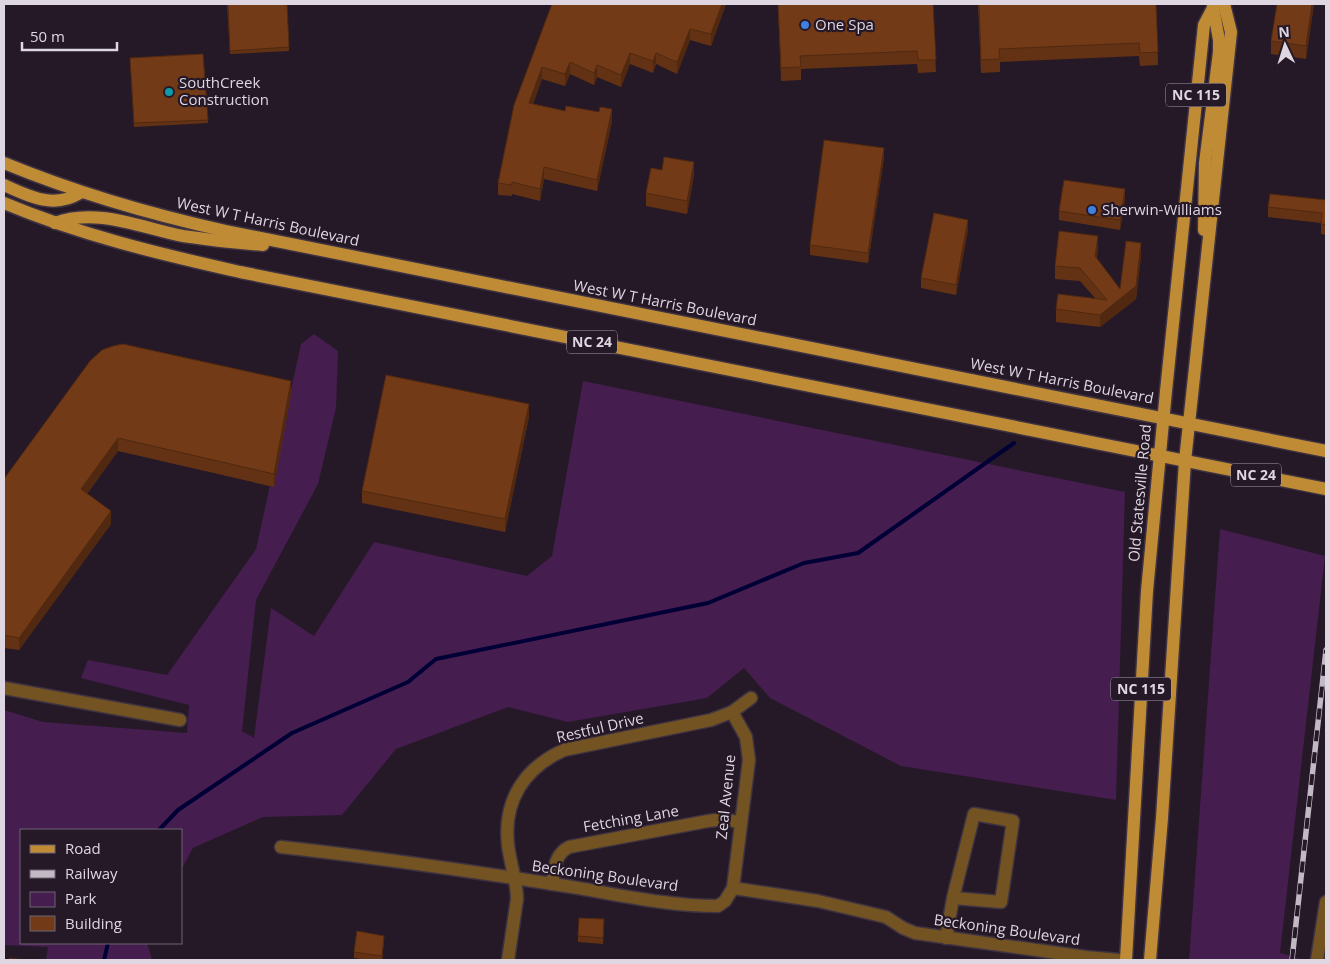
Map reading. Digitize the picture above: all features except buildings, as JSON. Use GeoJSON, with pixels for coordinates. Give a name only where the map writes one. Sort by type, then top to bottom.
{"type":"FeatureCollection","features":[{"type":"Feature","properties":{"kind":"main road"},"geometry":{"type":"LineString","coordinates":[[1207,260],[1203,224],[1205,162],[1219,52],[1217,5]]}},
{"type":"Feature","properties":{"kind":"main road","name":"NC 115"},"geometry":{"type":"LineString","coordinates":[[1150,960],[1162,818],[1185,461],[1231,32],[1217,5]]}},
{"type":"Feature","properties":{"kind":"main road","name":"Old Statesville Road"},"geometry":{"type":"LineString","coordinates":[[1126,960],[1147,591],[1163,418],[1204,25],[1217,5]]}},
{"type":"Feature","properties":{"kind":"main road","name":"West W T Harris Boulevard"},"geometry":{"type":"LineString","coordinates":[[4,163],[80,193],[167,218],[1326,452]]}},
{"type":"Feature","properties":{"kind":"main road"},"geometry":{"type":"LineString","coordinates":[[4,185],[27,195],[55,201],[71,199],[80,193]]}},
{"type":"Feature","properties":{"kind":"main road","name":"NC 24"},"geometry":{"type":"LineString","coordinates":[[4,202],[55,223],[131,246],[240,272],[1326,490]]}},
{"type":"Feature","properties":{"kind":"main road"},"geometry":{"type":"LineString","coordinates":[[55,223],[90,217],[226,242],[322,250]]}},
{"type":"Feature","properties":{"kind":"street"},"geometry":{"type":"LineString","coordinates":[[4,688],[180,720]]}},
{"type":"Feature","properties":{"kind":"street","name":"Restful Drive"},"geometry":{"type":"LineString","coordinates":[[508,960],[517,899],[508,847],[508,817],[518,788],[525,777],[548,757],[564,750],[710,720],[732,712],[750,698]]}},
{"type":"Feature","properties":{"kind":"street","name":"Zeal Avenue"},"geometry":{"type":"LineString","coordinates":[[732,712],[746,737],[749,760],[733,888]]}},
{"type":"Feature","properties":{"kind":"street"},"geometry":{"type":"LineString","coordinates":[[946,938],[953,898],[974,814],[1013,821],[1002,902],[953,898]]}},
{"type":"Feature","properties":{"kind":"street","name":"Fetching Lane"},"geometry":{"type":"LineString","coordinates":[[552,884],[557,859],[561,852],[569,847],[725,819],[741,822]]}},
{"type":"Feature","properties":{"kind":"street","name":"Beckoning Boulevard"},"geometry":{"type":"LineString","coordinates":[[281,847],[354,855],[552,884],[642,900],[718,906],[725,901],[733,888],[818,901],[886,917],[915,933],[1119,960]]}},
{"type":"Feature","properties":{"kind":"street"},"geometry":{"type":"LineString","coordinates":[[1317,960],[1326,902]]}},
{"type":"Feature","properties":{"kind":"green space"},"geometry":{"type":"Polygon","coordinates":[[[314,334],[338,351],[336,408],[318,484],[256,600],[242,731],[254,738],[271,608],[314,636],[374,542],[527,576],[552,556],[583,381],[1125,492],[1116,800],[901,766],[770,698],[744,668],[707,698],[568,722],[508,707],[396,749],[342,815],[263,817],[193,848],[182,868],[182,829],[20,829],[20,944],[147,944],[152,960],[46,960],[48,947],[4,945],[4,710],[43,722],[187,733],[189,705],[81,678],[88,660],[167,675],[256,549],[301,344],[314,334]]]}},
{"type":"Feature","properties":{"kind":"green space"},"geometry":{"type":"Polygon","coordinates":[[[1220,529],[1325,556],[1280,953],[1304,960],[1189,960],[1220,529]]]}},
{"type":"Feature","properties":{"kind":"waterway"},"geometry":{"type":"LineString","coordinates":[[160,829],[178,810],[292,733],[408,682],[436,659],[708,603],[804,563],[858,553],[1014,443]]}},
{"type":"Feature","properties":{"kind":"waterway"},"geometry":{"type":"LineString","coordinates":[[104,960],[108,944]]}},
{"type":"Feature","properties":{"kind":"railway"},"geometry":{"type":"LineString","coordinates":[[1292,960],[1326,650]]}},
{"type":"Feature","properties":{"kind":"place","name":"One Spa"},"geometry":{"type":"Point","coordinates":[805,25]}},
{"type":"Feature","properties":{"kind":"place","name":"SouthCreek Construction"},"geometry":{"type":"Point","coordinates":[169,92]}},
{"type":"Feature","properties":{"kind":"place","name":"Sherwin-Williams"},"geometry":{"type":"Point","coordinates":[1092,210]}}]}
